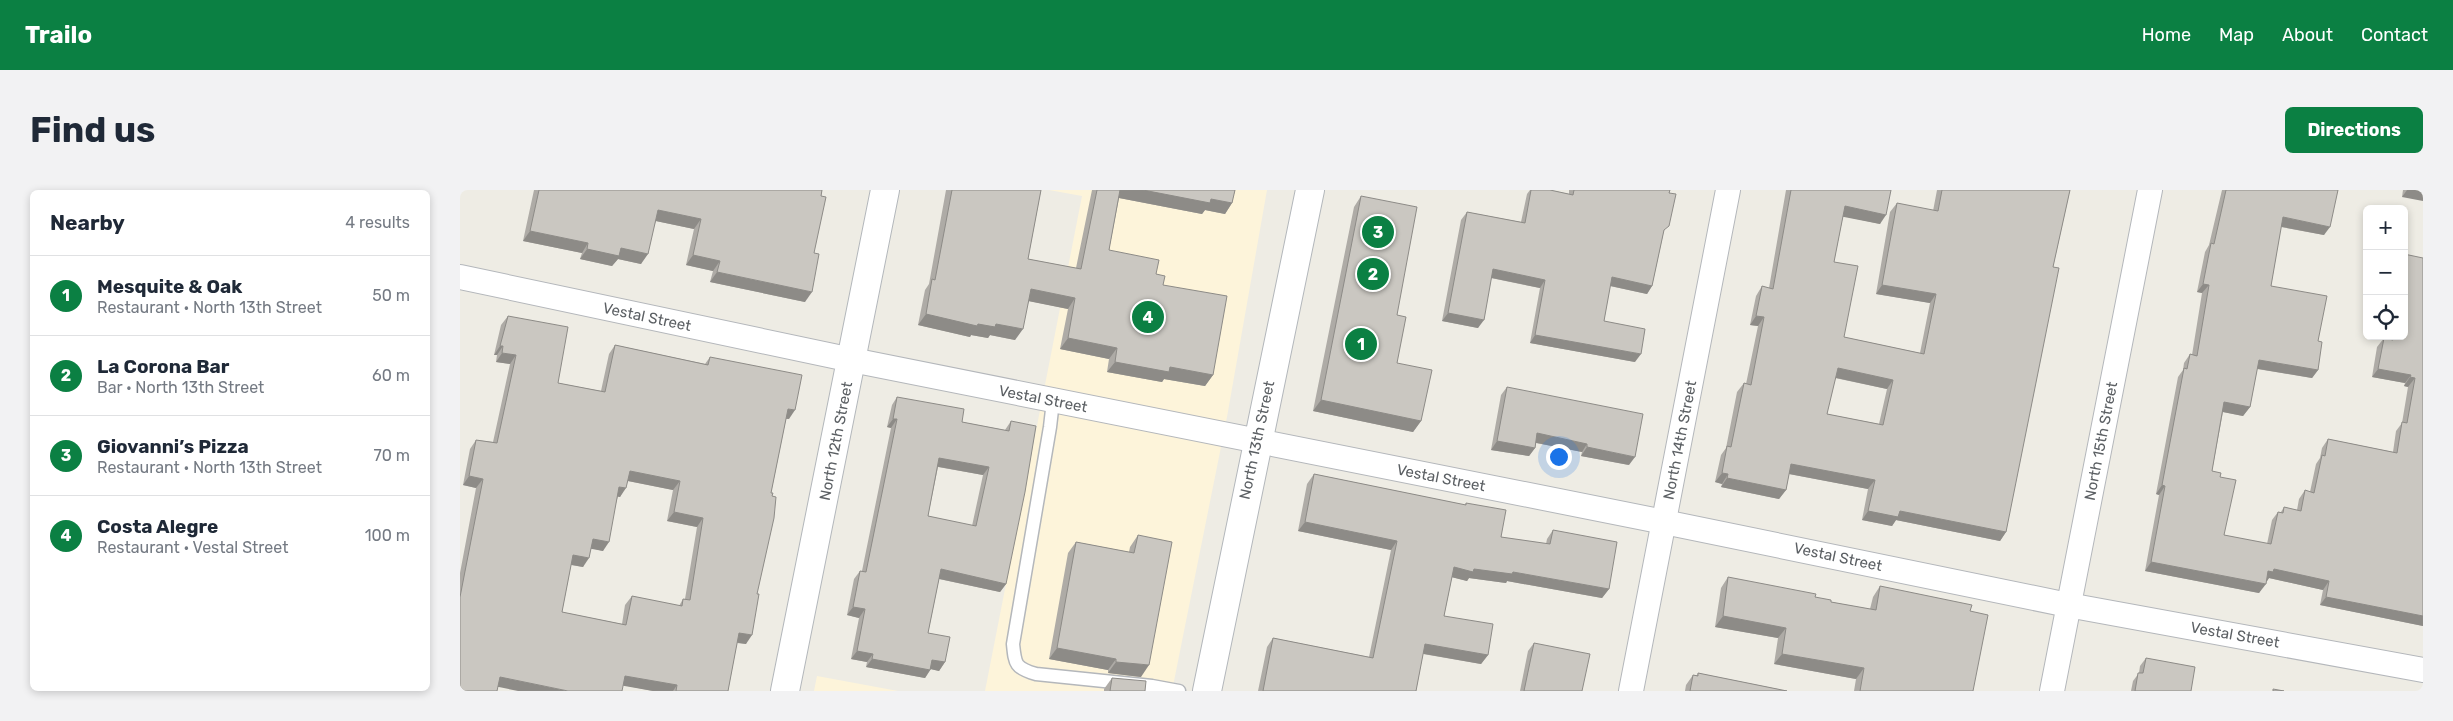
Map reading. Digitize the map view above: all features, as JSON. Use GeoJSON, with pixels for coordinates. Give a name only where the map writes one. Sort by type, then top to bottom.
{"type":"FeatureCollection","features":[{"type":"Feature","properties":{"kind":"main road","name":"North 12th Street"},"geometry":{"type":"LineString","coordinates":[[785,691],[885,190]]}},
{"type":"Feature","properties":{"kind":"main road","name":"North 13th Street"},"geometry":{"type":"LineString","coordinates":[[1207,691],[1256,442],[1310,190]]}},
{"type":"Feature","properties":{"kind":"street","name":"North 14th Street"},"geometry":{"type":"LineString","coordinates":[[1631,691],[1728,190]]}},
{"type":"Feature","properties":{"kind":"street","name":"North 15th Street"},"geometry":{"type":"LineString","coordinates":[[2052,691],[2150,190]]}},
{"type":"Feature","properties":{"kind":"street","name":"Vestal Street"},"geometry":{"type":"LineString","coordinates":[[460,278],[1053,401],[1664,522],[2068,605],[2423,670]]}},
{"type":"Feature","properties":{"kind":"lane"},"geometry":{"type":"LineString","coordinates":[[1053,401],[1013,644],[1015,662],[1023,670],[1036,674],[1152,686],[1179,691]]}},
{"type":"Feature","properties":{"kind":"shaded area"},"geometry":{"type":"Polygon","coordinates":[[[1049,190],[1267,190],[1227,417],[1172,691],[985,691],[1082,196],[1049,190]]]}},
{"type":"Feature","properties":{"kind":"shaded area"},"geometry":{"type":"Polygon","coordinates":[[[817,676],[898,691],[814,691],[817,676]]]}},
{"type":"Feature","properties":{"kind":"building"},"geometry":{"type":"Polygon","coordinates":[[[539,190],[822,190],[821,196],[826,197],[814,253],[819,254],[812,292],[717,272],[720,261],[693,255],[701,219],[658,210],[648,254],[621,248],[619,256],[587,249],[588,243],[530,231],[539,190]]]}},
{"type":"Feature","properties":{"kind":"building"},"geometry":{"type":"Polygon","coordinates":[[[952,190],[1041,190],[1028,259],[1081,269],[1097,190],[1120,190],[1109,250],[1159,260],[1156,274],[1165,276],[1163,285],[1227,296],[1213,375],[1170,367],[1169,372],[1115,362],[1117,348],[1068,338],[1075,298],[1031,289],[1023,329],[996,324],[995,327],[978,324],[977,326],[926,314],[932,279],[935,280],[952,190]]]}},
{"type":"Feature","properties":{"kind":"building"},"geometry":{"type":"Polygon","coordinates":[[[1143,190],[1235,190],[1232,203],[1211,199],[1210,203],[1143,190]]]}},
{"type":"Feature","properties":{"kind":"building"},"geometry":{"type":"Polygon","coordinates":[[[1531,190],[1550,190],[1573,195],[1574,190],[1670,190],[1669,193],[1676,194],[1669,226],[1664,230],[1652,286],[1612,277],[1604,321],[1645,329],[1641,354],[1535,335],[1545,280],[1493,269],[1484,320],[1448,313],[1467,212],[1525,223],[1531,190]]]}},
{"type":"Feature","properties":{"kind":"building"},"geometry":{"type":"Polygon","coordinates":[[[1791,190],[1891,190],[1886,215],[1845,206],[1834,262],[1858,266],[1844,337],[1924,354],[1936,294],[1882,285],[1897,203],[1938,211],[1942,190],[2070,190],[2053,267],[2059,268],[2006,532],[1900,511],[1898,517],[1868,511],[1875,480],[1791,464],[1786,490],[1727,478],[1728,474],[1722,473],[1727,446],[1731,447],[1744,383],[1751,385],[1764,317],[1756,316],[1762,286],[1773,289],[1791,190]],[[1838,368],[1827,414],[1883,425],[1893,380],[1838,368]]]}},
{"type":"Feature","properties":{"kind":"building"},"geometry":{"type":"Polygon","coordinates":[[[2226,190],[2338,190],[2330,227],[2283,217],[2271,286],[2327,296],[2318,341],[2322,342],[2318,370],[2259,360],[2250,407],[2224,402],[2212,471],[2221,473],[2220,477],[2236,480],[2224,535],[2271,544],[2278,512],[2283,513],[2284,507],[2301,511],[2305,490],[2314,493],[2322,455],[2325,456],[2328,439],[2397,453],[2402,422],[2407,423],[2415,378],[2410,377],[2411,375],[2378,369],[2384,340],[2408,340],[2408,255],[2423,258],[2423,616],[2326,597],[2329,581],[2274,569],[2273,572],[2268,571],[2266,584],[2151,562],[2165,486],[2162,485],[2184,368],[2187,369],[2190,354],[2197,356],[2209,285],[2203,284],[2211,243],[2214,244],[2226,190]]]}},
{"type":"Feature","properties":{"kind":"building"},"geometry":{"type":"Polygon","coordinates":[[[1361,196],[1417,207],[1397,315],[1406,317],[1397,363],[1432,370],[1421,421],[1321,400],[1361,196]]]}},
{"type":"Feature","properties":{"kind":"building"},"geometry":{"type":"Polygon","coordinates":[[[508,316],[568,327],[558,383],[605,392],[615,345],[708,365],[710,357],[802,375],[795,410],[788,409],[771,493],[773,493],[772,496],[776,497],[774,518],[757,594],[759,594],[752,635],[739,633],[728,691],[676,691],[677,685],[625,676],[622,691],[568,691],[500,677],[497,691],[460,691],[460,597],[483,479],[469,476],[476,440],[497,443],[516,355],[502,353],[503,346],[500,346],[508,316]],[[630,471],[626,488],[619,487],[609,542],[593,539],[589,558],[573,555],[562,612],[626,625],[632,596],[682,606],[683,599],[690,600],[703,518],[674,512],[680,481],[630,471]]]}},
{"type":"Feature","properties":{"kind":"building"},"geometry":{"type":"Polygon","coordinates":[[[1507,387],[1643,414],[1635,457],[1587,447],[1587,444],[1537,433],[1535,448],[1497,441],[1507,387]]]}},
{"type":"Feature","properties":{"kind":"building"},"geometry":{"type":"Polygon","coordinates":[[[897,397],[964,409],[962,422],[1009,431],[1011,421],[1036,426],[1025,492],[1006,584],[941,569],[928,633],[950,637],[945,662],[932,660],[930,670],[872,659],[873,654],[857,651],[865,609],[853,607],[860,571],[866,572],[897,419],[893,419],[897,397]],[[939,458],[928,516],[976,526],[989,467],[939,458]]]}},
{"type":"Feature","properties":{"kind":"building"},"geometry":{"type":"Polygon","coordinates":[[[1314,474],[1466,505],[1466,503],[1506,510],[1501,537],[1550,544],[1553,530],[1617,542],[1609,589],[1513,572],[1512,574],[1474,569],[1473,572],[1454,567],[1444,616],[1493,624],[1488,655],[1425,644],[1416,691],[1263,691],[1273,638],[1373,658],[1397,541],[1305,522],[1314,474]]]}},
{"type":"Feature","properties":{"kind":"building"},"geometry":{"type":"Polygon","coordinates":[[[1138,535],[1172,542],[1149,665],[1116,662],[1116,659],[1057,648],[1076,542],[1134,553],[1138,535]]]}},
{"type":"Feature","properties":{"kind":"building"},"geometry":{"type":"Polygon","coordinates":[[[1728,577],[1816,594],[1815,597],[1831,600],[1831,602],[1876,610],[1880,586],[1972,605],[1970,611],[1988,615],[1973,691],[1860,691],[1864,668],[1782,654],[1786,628],[1723,616],[1728,577]]]}},
{"type":"Feature","properties":{"kind":"building"},"geometry":{"type":"Polygon","coordinates":[[[1534,643],[1590,654],[1582,691],[1524,691],[1534,643]]]}},
{"type":"Feature","properties":{"kind":"building"},"geometry":{"type":"Polygon","coordinates":[[[2146,658],[2195,667],[2191,691],[2135,691],[2138,673],[2143,673],[2146,658]]]}},
{"type":"Feature","properties":{"kind":"building"},"geometry":{"type":"Polygon","coordinates":[[[1698,673],[1787,691],[1690,691],[1693,675],[1698,676],[1698,673]]]}},
{"type":"Feature","properties":{"kind":"building"},"geometry":{"type":"Polygon","coordinates":[[[1112,678],[1146,681],[1145,691],[1110,691],[1112,678]]]}},
{"type":"Feature","properties":{"kind":"place","name":"Giovanni’s Pizza"},"geometry":{"type":"Point","coordinates":[1378,232]}},
{"type":"Feature","properties":{"kind":"place","name":"La Corona Bar"},"geometry":{"type":"Point","coordinates":[1373,274]}},
{"type":"Feature","properties":{"kind":"place","name":"Costa Alegre"},"geometry":{"type":"Point","coordinates":[1148,317]}},
{"type":"Feature","properties":{"kind":"place","name":"Mesquite & Oak"},"geometry":{"type":"Point","coordinates":[1361,344]}}]}
